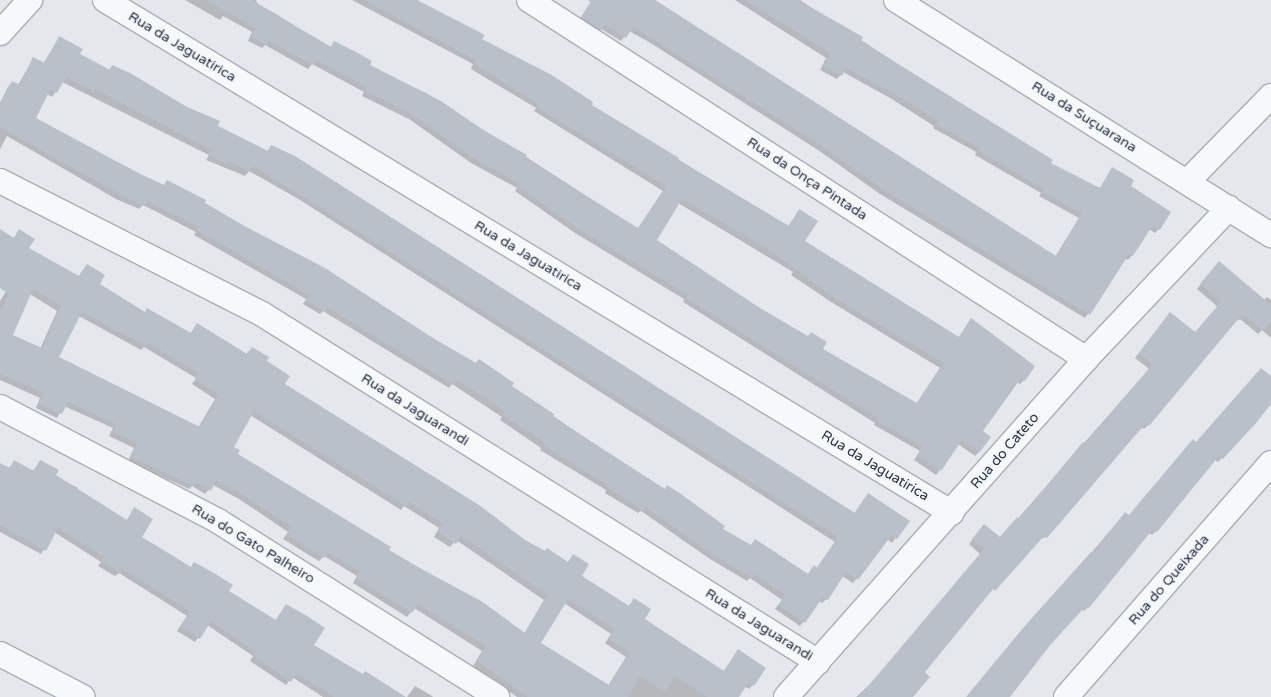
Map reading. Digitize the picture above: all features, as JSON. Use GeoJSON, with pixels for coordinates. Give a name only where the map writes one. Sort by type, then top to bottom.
{"type":"FeatureCollection","features":[{"type":"Feature","properties":{"kind":"street"},"geometry":{"type":"LineString","coordinates":[[0,33],[30,0]]}},
{"type":"Feature","properties":{"kind":"street","name":"Rua da Jaguatirica"},"geometry":{"type":"LineString","coordinates":[[105,0],[952,513]]}},
{"type":"Feature","properties":{"kind":"street","name":"Rua da Onça Pintada"},"geometry":{"type":"LineString","coordinates":[[529,0],[1086,359]]}},
{"type":"Feature","properties":{"kind":"street","name":"Rua da Suçuarana"},"geometry":{"type":"LineString","coordinates":[[896,0],[1271,235]]}},
{"type":"Feature","properties":{"kind":"street"},"geometry":{"type":"LineString","coordinates":[[1187,182],[1271,96]]}},
{"type":"Feature","properties":{"kind":"street","name":"Rua da Jaguarandi"},"geometry":{"type":"LineString","coordinates":[[0,182],[262,314],[818,662]]}},
{"type":"Feature","properties":{"kind":"street","name":"Rua do Cateto"},"geometry":{"type":"LineString","coordinates":[[786,697],[952,513],[1086,359],[1228,208]]}},
{"type":"Feature","properties":{"kind":"street","name":"Rua do Gato Palheiro"},"geometry":{"type":"LineString","coordinates":[[0,407],[218,521],[496,697]]}},
{"type":"Feature","properties":{"kind":"street","name":"Rua do Queixada"},"geometry":{"type":"LineString","coordinates":[[1066,697],[1271,463]]}},
{"type":"Feature","properties":{"kind":"street"},"geometry":{"type":"LineString","coordinates":[[0,654],[83,697]]}},
{"type":"Feature","properties":{"kind":"building"},"geometry":{"type":"Polygon","coordinates":[[[206,0],[252,0],[331,47],[334,41],[356,52],[372,61],[370,65],[441,101],[483,130],[527,155],[525,158],[638,228],[666,186],[537,107],[539,104],[474,64],[476,60],[364,0],[417,0],[485,35],[482,39],[550,74],[593,102],[592,105],[679,158],[678,160],[789,226],[799,209],[818,221],[805,241],[959,337],[971,318],[1035,366],[1025,381],[1021,378],[983,431],[991,437],[980,452],[962,440],[941,471],[917,455],[923,446],[877,421],[878,418],[686,298],[688,295],[579,229],[518,187],[520,184],[475,159],[413,115],[365,91],[367,87],[316,60],[313,65],[269,41],[267,45],[251,37],[256,28],[206,0]],[[682,199],[657,240],[760,308],[808,336],[811,332],[827,342],[823,349],[917,403],[943,363],[835,298],[768,249],[682,199]]]}},
{"type":"Feature","properties":{"kind":"building"},"geometry":{"type":"Polygon","coordinates":[[[592,0],[655,0],[1056,256],[1082,213],[1043,192],[1044,189],[978,150],[980,148],[936,124],[938,121],[895,94],[846,68],[842,76],[823,66],[830,53],[745,0],[798,0],[863,37],[861,41],[1053,160],[1051,163],[1100,188],[1112,167],[1134,180],[1131,186],[1171,212],[1160,230],[1153,225],[1133,256],[1129,254],[1090,315],[884,190],[822,146],[633,27],[626,38],[605,25],[601,30],[581,17],[592,0]]]}},
{"type":"Feature","properties":{"kind":"building"},"geometry":{"type":"Polygon","coordinates":[[[59,36],[83,49],[80,54],[110,70],[112,65],[130,73],[187,107],[220,121],[218,126],[268,151],[271,145],[295,156],[855,513],[868,493],[910,521],[897,539],[891,536],[858,580],[846,572],[828,600],[823,597],[805,623],[779,605],[785,595],[754,574],[752,578],[714,555],[645,507],[643,510],[608,488],[609,486],[543,445],[545,443],[503,415],[505,412],[457,380],[454,385],[327,307],[325,311],[306,300],[309,295],[197,230],[199,227],[147,201],[144,206],[121,195],[0,127],[0,105],[12,81],[20,85],[33,57],[45,63],[59,36]],[[66,77],[57,93],[50,90],[36,118],[140,174],[164,185],[167,180],[206,200],[205,203],[248,228],[325,268],[433,338],[476,363],[479,359],[514,383],[512,386],[554,414],[553,417],[665,489],[667,485],[681,494],[725,526],[723,529],[751,545],[755,539],[808,574],[814,565],[817,568],[838,537],[253,166],[250,172],[228,161],[227,164],[209,155],[212,150],[95,89],[94,92],[66,77]]]}},
{"type":"Feature","properties":{"kind":"building"},"geometry":{"type":"Polygon","coordinates":[[[0,229],[14,238],[19,229],[35,239],[29,248],[79,276],[87,264],[105,275],[100,284],[145,312],[147,308],[191,333],[197,323],[247,354],[252,347],[269,357],[267,361],[290,376],[285,384],[479,505],[525,540],[545,551],[547,548],[568,562],[573,554],[589,564],[582,576],[629,606],[634,598],[651,609],[645,619],[724,671],[738,649],[766,668],[754,686],[749,682],[739,697],[708,697],[674,676],[665,692],[640,676],[628,697],[528,697],[477,661],[486,646],[418,604],[412,613],[356,578],[360,571],[327,552],[324,558],[287,534],[291,527],[243,495],[216,480],[211,491],[196,482],[194,486],[131,457],[137,443],[113,432],[116,424],[68,402],[62,414],[39,404],[44,393],[0,374],[0,313],[9,294],[0,288],[0,229]],[[33,289],[13,335],[42,348],[61,306],[33,289]],[[82,312],[59,357],[200,427],[219,394],[195,380],[199,373],[148,343],[146,346],[82,312]],[[254,411],[234,447],[240,450],[238,454],[391,547],[389,550],[481,601],[525,633],[548,595],[461,536],[456,544],[438,532],[443,524],[409,502],[406,506],[254,411]],[[568,599],[541,643],[609,685],[630,652],[609,639],[615,629],[568,599]]]}},
{"type":"Feature","properties":{"kind":"building"},"geometry":{"type":"Polygon","coordinates":[[[1219,261],[1271,305],[1271,321],[1263,331],[1245,315],[1239,318],[1149,426],[1146,423],[1047,538],[1044,536],[995,591],[993,589],[925,672],[930,677],[913,697],[859,697],[984,549],[972,539],[984,524],[1000,537],[1017,517],[1019,519],[1083,442],[1085,444],[1153,364],[1139,353],[1170,312],[1195,332],[1221,302],[1200,284],[1219,261]]]}},
{"type":"Feature","properties":{"kind":"building"},"geometry":{"type":"Polygon","coordinates":[[[1261,368],[1271,376],[1271,404],[1256,423],[1223,459],[1219,456],[1157,532],[1153,529],[1089,608],[1086,606],[1051,644],[1010,697],[966,697],[1023,628],[1091,552],[1093,553],[1125,512],[1129,515],[1193,439],[1196,442],[1261,368]]]}},
{"type":"Feature","properties":{"kind":"building"},"geometry":{"type":"Polygon","coordinates":[[[14,460],[34,471],[40,460],[59,470],[56,475],[127,520],[134,507],[153,519],[142,537],[191,567],[194,562],[214,573],[233,585],[229,591],[276,620],[286,604],[307,616],[325,628],[314,645],[363,674],[365,671],[406,697],[334,697],[296,673],[291,682],[254,656],[256,652],[211,621],[200,639],[181,626],[190,611],[123,569],[120,573],[101,561],[104,557],[58,528],[46,551],[0,525],[0,463],[10,468],[14,460]]]}}]}
